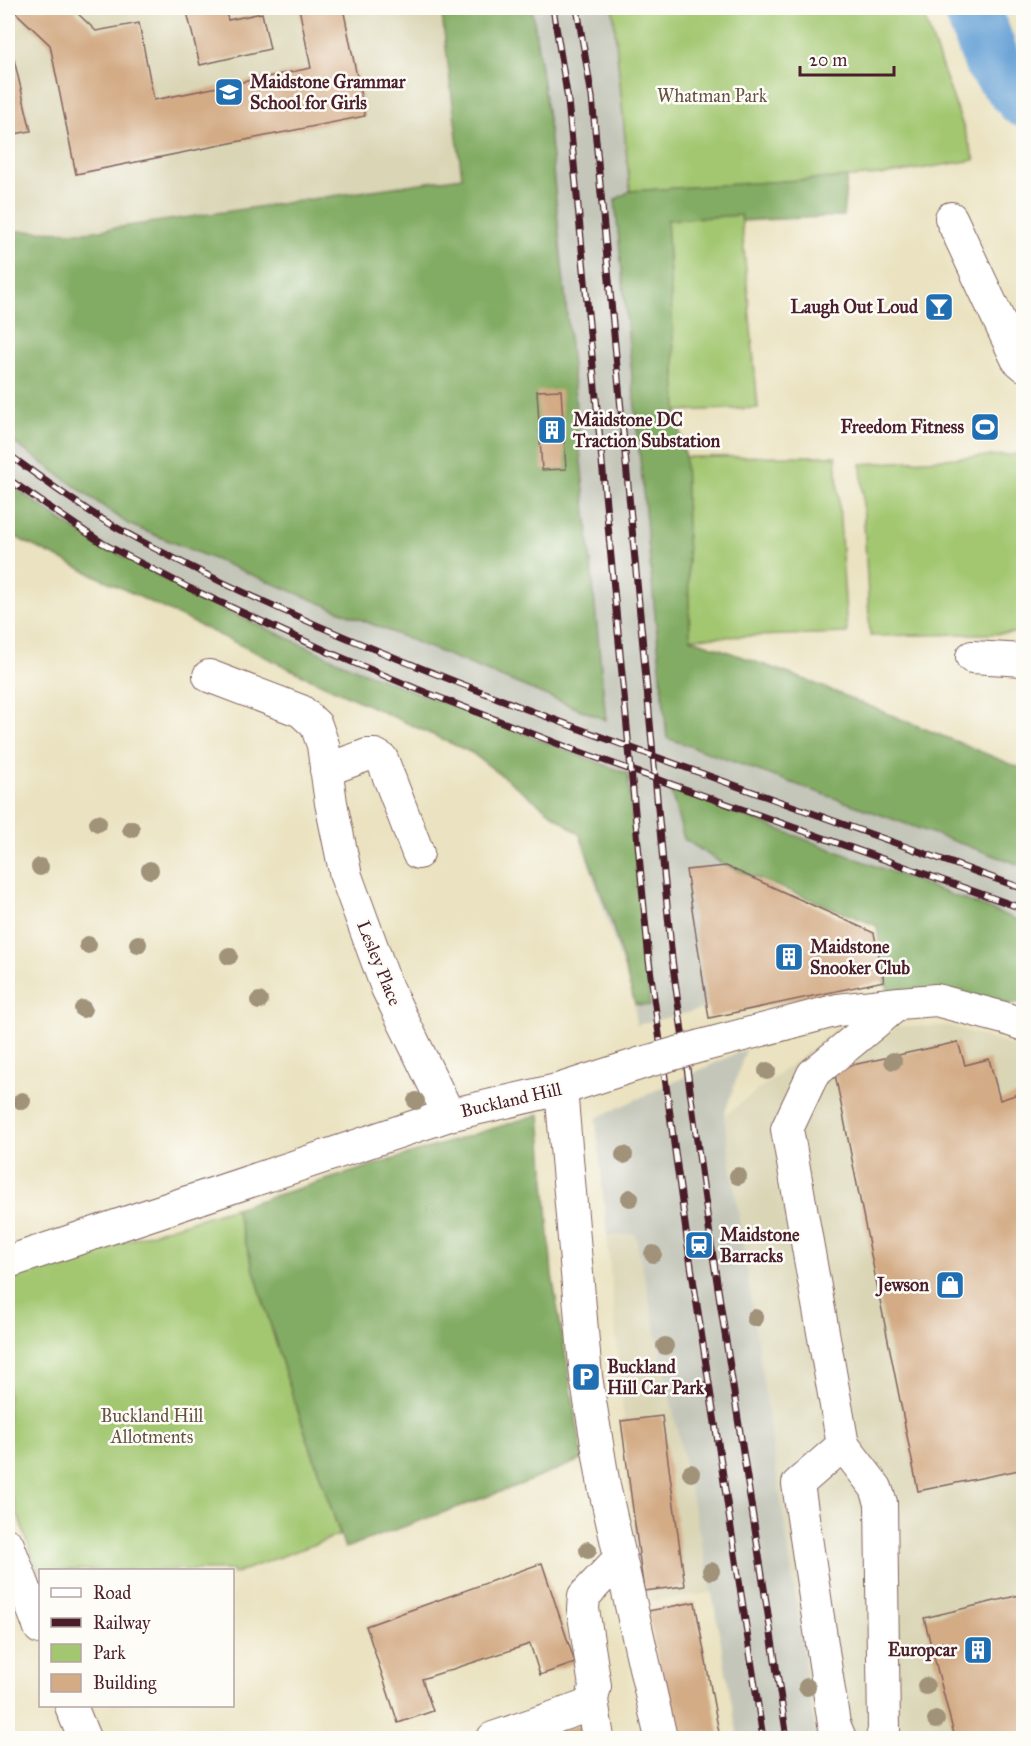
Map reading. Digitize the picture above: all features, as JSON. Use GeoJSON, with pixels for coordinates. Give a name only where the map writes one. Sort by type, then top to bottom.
{"type":"FeatureCollection","features":[{"type":"Feature","properties":{"kind":"street"},"geometry":{"type":"LineString","coordinates":[[951,218],[1017,359],[1023,366]]}},
{"type":"Feature","properties":{"kind":"street"},"geometry":{"type":"LineString","coordinates":[[972,657],[1023,660]]}},
{"type":"Feature","properties":{"kind":"street","name":"Lesley Place"},"geometry":{"type":"LineString","coordinates":[[209,676],[301,711],[316,725],[323,745],[345,876],[383,977],[449,1115]]}},
{"type":"Feature","properties":{"kind":"street"},"geometry":{"type":"LineString","coordinates":[[326,770],[367,755],[375,755],[382,759],[418,853]]}},
{"type":"Feature","properties":{"kind":"street","name":"Buckland Hill"},"geometry":{"type":"LineString","coordinates":[[8,1262],[449,1115],[561,1089],[701,1046],[838,1010],[936,1000],[1023,1025]]}},
{"type":"Feature","properties":{"kind":"street"},"geometry":{"type":"LineString","coordinates":[[882,1738],[884,1663],[881,1503],[876,1488],[843,1445],[787,1129],[813,1074],[899,1003]]}},
{"type":"Feature","properties":{"kind":"street"},"geometry":{"type":"LineString","coordinates":[[561,1089],[585,1377],[597,1487],[620,1558],[661,1738]]}},
{"type":"Feature","properties":{"kind":"street"},"geometry":{"type":"LineString","coordinates":[[840,1738],[834,1724],[798,1484],[843,1445]]}},
{"type":"Feature","properties":{"kind":"street"},"geometry":{"type":"LineString","coordinates":[[8,1545],[39,1625]]}},
{"type":"Feature","properties":{"kind":"street"},"geometry":{"type":"LineString","coordinates":[[598,1738],[592,1700],[595,1686],[583,1609],[584,1596],[620,1558]]}},
{"type":"Feature","properties":{"kind":"street"},"geometry":{"type":"LineString","coordinates":[[493,1738],[584,1707],[592,1700]]}},
{"type":"Feature","properties":{"kind":"street"},"geometry":{"type":"LineString","coordinates":[[71,1707],[84,1738]]}},
{"type":"Feature","properties":{"kind":"shaded area","name":"Maidstone Grammar School for Girls"},"geometry":{"type":"Polygon","coordinates":[[[8,8],[439,8],[463,177],[87,232],[8,231],[8,8]]]}},
{"type":"Feature","properties":{"kind":"shaded area"},"geometry":{"type":"Polygon","coordinates":[[[441,8],[613,8],[630,191],[683,656],[1023,784],[1023,969],[877,926],[726,866],[686,870],[707,1008],[636,1025],[635,1004],[579,835],[472,753],[307,677],[23,541],[8,531],[8,313],[462,177],[441,8]]]}},
{"type":"Feature","properties":{"kind":"shaded area"},"geometry":{"type":"Polygon","coordinates":[[[949,1026],[1023,1049],[1023,1738],[816,1738],[724,1116],[840,1027],[949,1026]]]}},
{"type":"Feature","properties":{"kind":"shaded area"},"geometry":{"type":"Polygon","coordinates":[[[746,1049],[724,1116],[816,1738],[738,1738],[712,1593],[635,1234],[607,1236],[596,1118],[746,1049]]]}},
{"type":"Feature","properties":{"kind":"shaded area"},"geometry":{"type":"Polygon","coordinates":[[[635,1234],[712,1593],[641,1603],[607,1236],[635,1234]]]}},
{"type":"Feature","properties":{"kind":"green space"},"geometry":{"type":"Polygon","coordinates":[[[441,8],[532,8],[548,118],[606,720],[128,524],[8,438],[8,231],[87,232],[462,177],[441,8]]]}},
{"type":"Feature","properties":{"kind":"green space","name":"Whatman Park"},"geometry":{"type":"Polygon","coordinates":[[[613,8],[921,8],[975,160],[882,175],[630,191],[613,8]]]}},
{"type":"Feature","properties":{"kind":"green space"},"geometry":{"type":"Polygon","coordinates":[[[847,177],[843,216],[742,221],[741,215],[667,220],[677,411],[685,457],[690,638],[806,680],[1023,769],[1023,866],[667,738],[615,200],[630,191],[847,177]]]}},
{"type":"Feature","properties":{"kind":"green space"},"geometry":{"type":"Polygon","coordinates":[[[741,215],[758,408],[677,411],[667,220],[741,215]]]}},
{"type":"Feature","properties":{"kind":"green space"},"geometry":{"type":"Polygon","coordinates":[[[1023,454],[1023,633],[870,636],[861,464],[1023,454]]]}},
{"type":"Feature","properties":{"kind":"green space"},"geometry":{"type":"Polygon","coordinates":[[[836,456],[847,633],[690,638],[685,457],[836,456]]]}},
{"type":"Feature","properties":{"kind":"green space"},"geometry":{"type":"Polygon","coordinates":[[[8,483],[72,528],[197,597],[356,669],[628,774],[650,1006],[635,1004],[611,920],[580,835],[472,753],[307,677],[8,532],[8,483]]]}},
{"type":"Feature","properties":{"kind":"green space"},"geometry":{"type":"Polygon","coordinates":[[[670,788],[1023,922],[1023,1002],[1008,1004],[890,993],[884,981],[877,926],[726,866],[684,839],[670,788]]]}},
{"type":"Feature","properties":{"kind":"green space"},"geometry":{"type":"Polygon","coordinates":[[[540,1114],[552,1275],[583,1459],[522,1484],[345,1548],[287,1379],[235,1208],[540,1114]]]}},
{"type":"Feature","properties":{"kind":"green space","name":"Buckland Hill Allotments"},"geometry":{"type":"Polygon","coordinates":[[[235,1208],[287,1379],[340,1535],[234,1574],[234,1569],[39,1569],[39,1574],[8,1487],[8,1277],[235,1208]]]}},
{"type":"Feature","properties":{"kind":"building"},"geometry":{"type":"Polygon","coordinates":[[[11,8],[72,8],[96,31],[139,23],[154,100],[311,68],[299,8],[343,8],[365,116],[76,174],[50,45],[11,8]]]}},
{"type":"Feature","properties":{"kind":"building"},"geometry":{"type":"Polygon","coordinates":[[[186,8],[225,8],[228,20],[262,13],[270,49],[200,65],[186,8]]]}},
{"type":"Feature","properties":{"kind":"building"},"geometry":{"type":"Polygon","coordinates":[[[12,51],[31,131],[9,135],[8,52],[12,51]]]}},
{"type":"Feature","properties":{"kind":"building","name":"Maidstone DC Traction Substation"},"geometry":{"type":"Polygon","coordinates":[[[561,390],[566,469],[542,470],[537,391],[561,390]]]}},
{"type":"Feature","properties":{"kind":"building","name":"Maidstone Snooker Club"},"geometry":{"type":"Polygon","coordinates":[[[726,866],[874,933],[884,981],[709,1018],[686,870],[726,866]]]}},
{"type":"Feature","properties":{"kind":"building","name":"Jewson"},"geometry":{"type":"Polygon","coordinates":[[[958,1042],[965,1065],[989,1059],[1000,1100],[1024,1092],[1024,1469],[918,1491],[834,1069],[958,1042]]]}},
{"type":"Feature","properties":{"kind":"building"},"geometry":{"type":"Polygon","coordinates":[[[662,1416],[685,1586],[644,1591],[621,1421],[662,1416]]]}},
{"type":"Feature","properties":{"kind":"building"},"geometry":{"type":"Polygon","coordinates":[[[542,1563],[575,1663],[540,1675],[530,1644],[422,1679],[433,1711],[398,1723],[366,1626],[542,1563]]]}},
{"type":"Feature","properties":{"kind":"building","name":"Europcar"},"geometry":{"type":"Polygon","coordinates":[[[1024,1594],[1024,1738],[955,1738],[924,1618],[1024,1594]]]}},
{"type":"Feature","properties":{"kind":"building"},"geometry":{"type":"Polygon","coordinates":[[[695,1602],[720,1738],[672,1738],[648,1611],[695,1602]]]}},
{"type":"Feature","properties":{"kind":"building"},"geometry":{"type":"Polygon","coordinates":[[[584,1723],[589,1738],[538,1738],[584,1723]]]}},
{"type":"Feature","properties":{"kind":"waterway"},"geometry":{"type":"LineString","coordinates":[[972,8],[992,61],[1024,99]]}},
{"type":"Feature","properties":{"kind":"railway"},"geometry":{"type":"LineString","coordinates":[[553,8],[568,100],[649,961],[688,1246],[763,1738]]}},
{"type":"Feature","properties":{"kind":"railway"},"geometry":{"type":"LineString","coordinates":[[577,8],[592,97],[672,959],[711,1243],[787,1738]]}},
{"type":"Feature","properties":{"kind":"railway"},"geometry":{"type":"LineString","coordinates":[[8,454],[119,529],[218,580],[319,626],[526,709],[1024,889]]}},
{"type":"Feature","properties":{"kind":"railway"},"geometry":{"type":"LineString","coordinates":[[8,479],[102,543],[189,588],[333,654],[569,748],[1024,909]]}},
{"type":"Feature","properties":{"kind":"place","name":"Maidstone Grammar School for Girls"},"geometry":{"type":"Point","coordinates":[229,92]}},
{"type":"Feature","properties":{"kind":"place","name":"Laugh Out Loud"},"geometry":{"type":"Point","coordinates":[939,307]}},
{"type":"Feature","properties":{"kind":"place","name":"Freedom Fitness"},"geometry":{"type":"Point","coordinates":[985,427]}},
{"type":"Feature","properties":{"kind":"place","name":"Maidstone DC Traction Substation"},"geometry":{"type":"Point","coordinates":[552,430]}},
{"type":"Feature","properties":{"kind":"place","name":"Maidstone Snooker Club"},"geometry":{"type":"Point","coordinates":[789,957]}},
{"type":"Feature","properties":{"kind":"place","name":"Maidstone Barracks"},"geometry":{"type":"Point","coordinates":[699,1245]}},
{"type":"Feature","properties":{"kind":"place","name":"Jewson"},"geometry":{"type":"Point","coordinates":[950,1285]}},
{"type":"Feature","properties":{"kind":"place","name":"Buckland Hill Car Park"},"geometry":{"type":"Point","coordinates":[586,1377]}},
{"type":"Feature","properties":{"kind":"place","name":"Europcar"},"geometry":{"type":"Point","coordinates":[978,1650]}}]}
